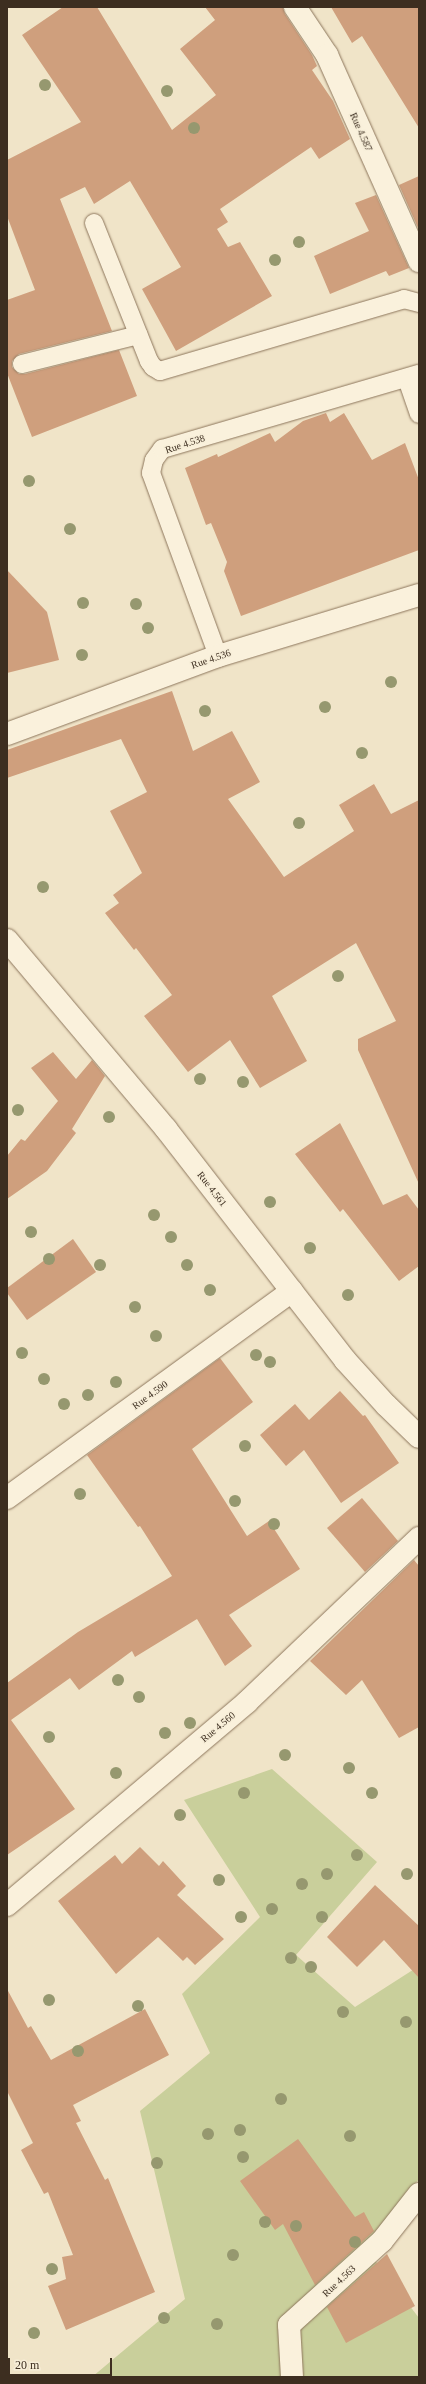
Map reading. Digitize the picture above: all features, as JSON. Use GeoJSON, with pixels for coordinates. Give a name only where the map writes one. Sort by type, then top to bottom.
{"type":"FeatureCollection","features":[{"type":"Feature","properties":{"kind":"street","name":"Rue 4.587"},"geometry":{"type":"LineString","coordinates":[[295,7],[327,56],[419,261]]}},
{"type":"Feature","properties":{"kind":"street","name":"Rue 4.536"},"geometry":{"type":"LineString","coordinates":[[7,734],[218,656],[419,595]]}},
{"type":"Feature","properties":{"kind":"street","name":"Rue 4.561"},"geometry":{"type":"LineString","coordinates":[[7,940],[166,1129],[346,1360],[386,1405],[419,1437]]}},
{"type":"Feature","properties":{"kind":"street","name":"Rue 4.590"},"geometry":{"type":"LineString","coordinates":[[7,1498],[292,1291]]}},
{"type":"Feature","properties":{"kind":"street","name":"Rue 4.560"},"geometry":{"type":"LineString","coordinates":[[7,1905],[247,1702],[419,1538]]}},
{"type":"Feature","properties":{"kind":"street","name":"Rue 4.563"},"geometry":{"type":"LineString","coordinates":[[292,2377],[289,2325],[382,2241],[419,2194]]}},
{"type":"Feature","properties":{"kind":"lane"},"geometry":{"type":"LineString","coordinates":[[94,223],[149,362],[153,367],[160,371],[404,299],[419,303]]}},
{"type":"Feature","properties":{"kind":"lane"},"geometry":{"type":"LineString","coordinates":[[22,364],[138,335]]}},
{"type":"Feature","properties":{"kind":"lane"},"geometry":{"type":"LineString","coordinates":[[413,377],[419,414]]}},
{"type":"Feature","properties":{"kind":"lane","name":"Rue 4.538"},"geometry":{"type":"LineString","coordinates":[[218,656],[151,473],[154,460],[162,449],[413,377]]}},
{"type":"Feature","properties":{"kind":"green space"},"geometry":{"type":"Polygon","coordinates":[[[272,1769],[377,1862],[296,1955],[355,2007],[419,1966],[419,2179],[364,2246],[419,2318],[419,2377],[92,2377],[185,2299],[140,2111],[210,2053],[182,1994],[260,1917],[184,1800],[272,1769]]]}},
{"type":"Feature","properties":{"kind":"building"},"geometry":{"type":"Polygon","coordinates":[[[63,7],[97,7],[172,130],[216,95],[180,49],[215,20],[205,7],[283,7],[285,14],[312,55],[317,66],[312,70],[333,101],[350,139],[319,159],[311,147],[220,209],[228,222],[217,229],[228,247],[240,242],[272,296],[176,351],[142,289],[181,267],[130,181],[94,204],[85,187],[60,199],[112,331],[19,354],[12,361],[12,367],[19,374],[25,374],[119,350],[137,396],[32,437],[7,373],[7,300],[35,290],[7,216],[7,160],[81,122],[22,35],[63,7]]]}},
{"type":"Feature","properties":{"kind":"building"},"geometry":{"type":"Polygon","coordinates":[[[331,7],[419,7],[419,128],[362,36],[352,43],[331,7]]]}},
{"type":"Feature","properties":{"kind":"building"},"geometry":{"type":"Polygon","coordinates":[[[419,176],[419,230],[399,185],[419,176]]]}},
{"type":"Feature","properties":{"kind":"building"},"geometry":{"type":"Polygon","coordinates":[[[376,195],[409,268],[389,276],[386,271],[330,294],[314,256],[369,231],[355,203],[376,195]]]}},
{"type":"Feature","properties":{"kind":"building"},"geometry":{"type":"Polygon","coordinates":[[[326,413],[330,422],[344,413],[372,460],[405,443],[419,480],[419,550],[241,616],[224,571],[227,562],[211,523],[206,525],[185,468],[217,454],[218,457],[270,433],[275,442],[303,421],[326,413]]]}},
{"type":"Feature","properties":{"kind":"building"},"geometry":{"type":"Polygon","coordinates":[[[7,570],[47,612],[59,660],[7,673],[7,570]]]}},
{"type":"Feature","properties":{"kind":"building"},"geometry":{"type":"Polygon","coordinates":[[[172,691],[193,751],[232,731],[260,782],[228,799],[284,877],[354,831],[339,805],[374,784],[391,814],[419,800],[419,1184],[358,1050],[358,1039],[396,1021],[356,943],[272,996],[307,1061],[260,1088],[230,1040],[188,1072],[144,1016],[172,995],[136,948],[134,950],[105,913],[119,903],[113,895],[142,873],[110,811],[147,792],[121,739],[7,778],[7,750],[172,691]]]}},
{"type":"Feature","properties":{"kind":"building"},"geometry":{"type":"Polygon","coordinates":[[[53,1052],[76,1079],[92,1060],[105,1076],[72,1129],[76,1133],[47,1171],[7,1199],[7,1156],[21,1139],[25,1141],[58,1101],[31,1068],[53,1052]]]}},
{"type":"Feature","properties":{"kind":"building"},"geometry":{"type":"Polygon","coordinates":[[[340,1123],[383,1205],[407,1194],[419,1210],[419,1266],[399,1281],[343,1209],[340,1212],[295,1154],[340,1123]]]}},
{"type":"Feature","properties":{"kind":"building"},"geometry":{"type":"Polygon","coordinates":[[[73,1239],[96,1272],[27,1320],[7,1293],[7,1288],[73,1239]]]}},
{"type":"Feature","properties":{"kind":"building"},"geometry":{"type":"Polygon","coordinates":[[[220,1358],[253,1402],[192,1449],[247,1536],[269,1521],[300,1569],[229,1615],[252,1646],[225,1666],[197,1619],[135,1657],[132,1651],[79,1690],[70,1678],[11,1720],[75,1809],[7,1855],[7,1683],[78,1632],[172,1576],[140,1526],[138,1527],[87,1455],[220,1358]]]}},
{"type":"Feature","properties":{"kind":"building"},"geometry":{"type":"Polygon","coordinates":[[[340,1391],[363,1416],[365,1415],[399,1463],[341,1503],[304,1450],[286,1466],[260,1435],[295,1404],[309,1420],[340,1391]]]}},
{"type":"Feature","properties":{"kind":"building"},"geometry":{"type":"Polygon","coordinates":[[[362,1498],[398,1541],[365,1572],[327,1528],[362,1498]]]}},
{"type":"Feature","properties":{"kind":"building"},"geometry":{"type":"Polygon","coordinates":[[[414,1560],[419,1566],[419,1727],[399,1738],[362,1680],[346,1695],[310,1661],[414,1560]]]}},
{"type":"Feature","properties":{"kind":"building"},"geometry":{"type":"Polygon","coordinates":[[[140,1847],[159,1866],[163,1861],[186,1886],[177,1895],[224,1939],[195,1965],[187,1957],[183,1961],[158,1937],[116,1974],[58,1901],[115,1855],[122,1864],[140,1847]]]}},
{"type":"Feature","properties":{"kind":"building"},"geometry":{"type":"Polygon","coordinates":[[[375,1885],[419,1926],[419,1978],[384,1940],[357,1967],[327,1937],[375,1885]]]}},
{"type":"Feature","properties":{"kind":"building"},"geometry":{"type":"Polygon","coordinates":[[[7,1989],[28,2028],[31,2026],[51,2060],[145,2009],[169,2055],[73,2105],[81,2121],[76,2123],[105,2180],[108,2178],[155,2292],[66,2330],[48,2286],[66,2279],[62,2257],[73,2255],[48,2192],[44,2194],[21,2150],[33,2143],[7,2091],[7,1989]]]}},
{"type":"Feature","properties":{"kind":"building"},"geometry":{"type":"Polygon","coordinates":[[[298,2139],[355,2217],[364,2212],[374,2231],[315,2285],[283,2224],[275,2230],[240,2181],[298,2139]]]}},
{"type":"Feature","properties":{"kind":"building"},"geometry":{"type":"Polygon","coordinates":[[[387,2254],[415,2306],[346,2343],[327,2307],[387,2254]]]}}]}
